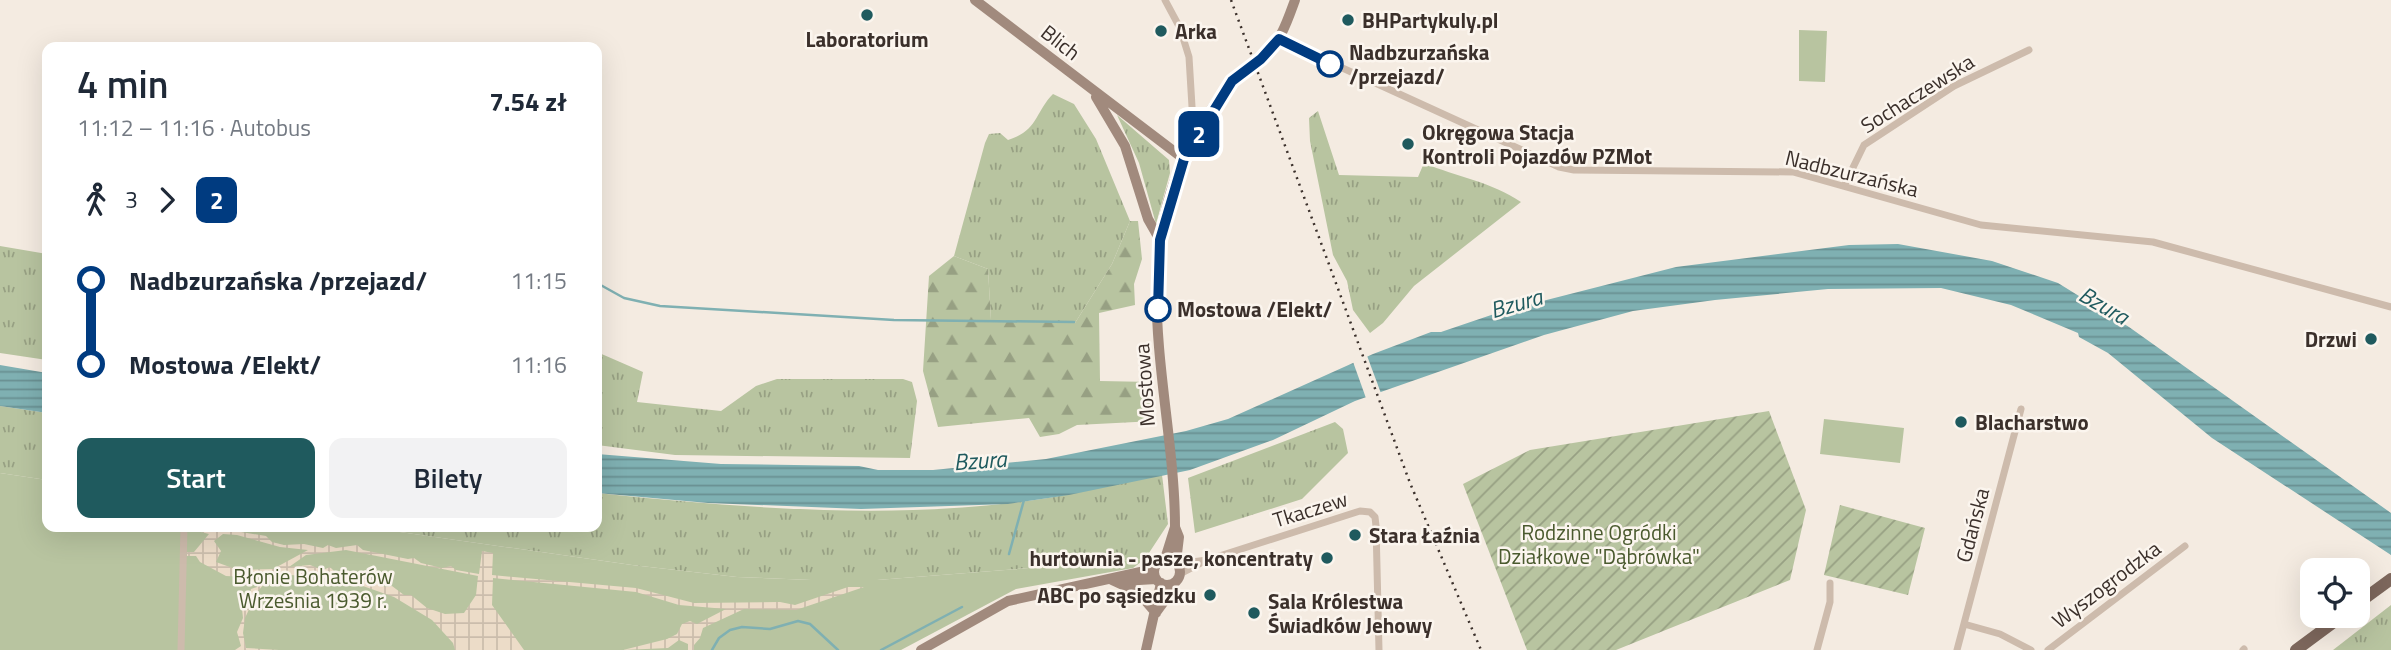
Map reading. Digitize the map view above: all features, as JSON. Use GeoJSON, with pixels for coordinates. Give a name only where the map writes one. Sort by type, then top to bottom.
{"type":"FeatureCollection","features":[{"type":"Feature","properties":{"kind":"main road"},"geometry":{"type":"LineString","coordinates":[[2370,594],[2391,579]]}},
{"type":"Feature","properties":{"kind":"main road"},"geometry":{"type":"LineString","coordinates":[[2296,650],[2326,628]]}},
{"type":"Feature","properties":{"kind":"street","name":"Blich"},"geometry":{"type":"LineString","coordinates":[[975,0],[1091,89],[1111,111],[1184,159]]}},
{"type":"Feature","properties":{"kind":"street"},"geometry":{"type":"LineString","coordinates":[[1165,0],[1186,44],[1193,123],[1201,129]]}},
{"type":"Feature","properties":{"kind":"street"},"geometry":{"type":"LineString","coordinates":[[1279,39],[1295,0]]}},
{"type":"Feature","properties":{"kind":"street","name":"Mostowa"},"geometry":{"type":"LineString","coordinates":[[1174,565],[1179,537],[1175,525],[1163,396],[1158,294],[1160,240],[1184,159],[1201,129],[1236,77],[1261,59],[1279,39]]}},
{"type":"Feature","properties":{"kind":"street","name":"Nadbzurzańska"},"geometry":{"type":"LineString","coordinates":[[1279,39],[1559,167],[1591,170],[1782,171],[1981,225],[2154,242],[2391,307]]}},
{"type":"Feature","properties":{"kind":"street","name":"Sochaczewska"},"geometry":{"type":"LineString","coordinates":[[1844,186],[1864,145],[1954,86],[2029,50]]}},
{"type":"Feature","properties":{"kind":"street","name":"Blich"},"geometry":{"type":"LineString","coordinates":[[1111,111],[1131,160],[1149,219],[1160,240]]}},
{"type":"Feature","properties":{"kind":"street","name":"Gdańska"},"geometry":{"type":"LineString","coordinates":[[1957,650],[2021,409]]}},
{"type":"Feature","properties":{"kind":"street","name":"Tkaczew"},"geometry":{"type":"LineString","coordinates":[[1174,565],[1207,561],[1321,522],[1360,511],[1370,512],[1375,517],[1376,526],[1379,650]]}},
{"type":"Feature","properties":{"kind":"street"},"geometry":{"type":"LineString","coordinates":[[181,650],[184,532]]}},
{"type":"Feature","properties":{"kind":"street","name":"Wyszogrodzka"},"geometry":{"type":"LineString","coordinates":[[2048,650],[2185,546]]}},
{"type":"Feature","properties":{"kind":"street"},"geometry":{"type":"LineString","coordinates":[[1146,650],[1156,613],[1160,579],[1174,565]]}},
{"type":"Feature","properties":{"kind":"street"},"geometry":{"type":"LineString","coordinates":[[920,650],[1008,601],[1112,580],[1160,579],[1174,565]]}},
{"type":"Feature","properties":{"kind":"street"},"geometry":{"type":"LineString","coordinates":[[1112,580],[1138,592],[1156,613]]}},
{"type":"Feature","properties":{"kind":"street"},"geometry":{"type":"LineString","coordinates":[[1817,650],[1830,602],[1830,583]]}},
{"type":"Feature","properties":{"kind":"street"},"geometry":{"type":"LineString","coordinates":[[1964,624],[2000,634],[2031,650]]}},
{"type":"Feature","properties":{"kind":"green space"},"geometry":{"type":"Polygon","coordinates":[[[1799,30],[1827,31],[1825,82],[1799,81],[1799,30]]]}},
{"type":"Feature","properties":{"kind":"green space"},"geometry":{"type":"Polygon","coordinates":[[[1053,94],[1074,104],[1096,139],[1130,221],[1112,264],[1075,323],[991,320],[988,269],[954,256],[985,143],[989,134],[1000,133],[1008,140],[1025,132],[1053,94]]]}},
{"type":"Feature","properties":{"kind":"green space"},"geometry":{"type":"Polygon","coordinates":[[[1318,111],[1339,175],[1418,177],[1424,163],[1486,185],[1521,202],[1414,286],[1383,323],[1370,333],[1353,310],[1347,281],[1333,255],[1310,141],[1309,118],[1318,111]]]}},
{"type":"Feature","properties":{"kind":"green space"},"geometry":{"type":"Polygon","coordinates":[[[1117,115],[1169,160],[1170,173],[1156,224],[1139,163],[1117,115]]]}},
{"type":"Feature","properties":{"kind":"green space"},"geometry":{"type":"Polygon","coordinates":[[[1130,221],[1138,221],[1142,259],[1134,284],[1135,305],[1099,313],[1100,381],[1152,382],[1155,421],[1077,425],[1059,434],[1040,437],[1029,418],[938,427],[923,371],[929,276],[954,256],[988,269],[991,320],[1075,323],[1112,264],[1130,221]]]}},
{"type":"Feature","properties":{"kind":"green space"},"geometry":{"type":"Polygon","coordinates":[[[0,246],[42,253],[42,359],[0,353],[0,246]]]}},
{"type":"Feature","properties":{"kind":"green space"},"geometry":{"type":"Polygon","coordinates":[[[602,354],[643,372],[637,402],[721,411],[756,386],[777,379],[903,379],[912,382],[917,401],[910,458],[675,455],[602,446],[602,354]]]}},
{"type":"Feature","properties":{"kind":"green space"},"geometry":{"type":"Polygon","coordinates":[[[0,406],[42,412],[42,479],[0,473],[0,406]]]}},
{"type":"Feature","properties":{"kind":"green space","name":"Rodzinne Ogródki Działkowe \"Dąbrówka\""},"geometry":{"type":"Polygon","coordinates":[[[1769,411],[1806,510],[1790,580],[1616,650],[1527,650],[1463,484],[1530,450],[1769,411]]]}},
{"type":"Feature","properties":{"kind":"green space"},"geometry":{"type":"Polygon","coordinates":[[[1824,419],[1904,428],[1900,463],[1820,454],[1824,419]]]}},
{"type":"Feature","properties":{"kind":"green space"},"geometry":{"type":"Polygon","coordinates":[[[1335,422],[1343,429],[1348,453],[1302,499],[1195,533],[1188,478],[1335,422]]]}},
{"type":"Feature","properties":{"kind":"green space","name":"Błonie Bohaterów Września 1939 r."},"geometry":{"type":"Polygon","coordinates":[[[0,473],[42,479],[42,532],[400,532],[632,565],[737,577],[811,580],[877,580],[1145,559],[1133,568],[1016,589],[901,650],[0,650],[0,473]]]}},
{"type":"Feature","properties":{"kind":"green space"},"geometry":{"type":"Polygon","coordinates":[[[1162,475],[1168,524],[1145,559],[877,580],[737,577],[400,532],[602,532],[602,493],[752,507],[856,511],[959,508],[1049,498],[1162,475]]]}},
{"type":"Feature","properties":{"kind":"green space"},"geometry":{"type":"Polygon","coordinates":[[[1840,505],[1925,528],[1908,595],[1824,575],[1840,505]]]}},
{"type":"Feature","properties":{"kind":"green space"},"geometry":{"type":"Polygon","coordinates":[[[2391,605],[2391,650],[2333,650],[2361,628],[2370,628],[2370,621],[2391,605]]]}},
{"type":"Feature","properties":{"kind":"shaded area"},"geometry":{"type":"Polygon","coordinates":[[[201,532],[241,532],[266,536],[272,542],[284,545],[304,544],[323,548],[328,545],[336,548],[357,545],[363,550],[414,558],[421,563],[442,568],[451,566],[456,570],[479,574],[482,551],[493,553],[492,575],[636,588],[694,603],[780,602],[795,605],[848,587],[864,587],[796,610],[744,609],[703,628],[694,650],[688,650],[688,644],[679,640],[668,648],[623,650],[667,639],[677,634],[682,624],[690,621],[697,624],[726,609],[679,605],[636,592],[493,578],[492,605],[524,650],[455,650],[453,643],[432,620],[394,597],[346,580],[280,574],[267,581],[257,592],[245,618],[243,633],[246,648],[279,650],[235,650],[241,646],[237,632],[243,618],[242,609],[247,605],[251,589],[257,587],[263,578],[226,576],[200,562],[196,556],[187,556],[187,552],[194,552],[209,534],[201,532]],[[223,534],[214,541],[221,551],[216,562],[238,570],[273,569],[308,550],[280,547],[237,535],[223,534]],[[346,550],[306,555],[289,567],[310,565],[323,570],[330,567],[335,572],[352,572],[365,579],[372,578],[385,587],[392,586],[404,595],[411,595],[427,608],[445,614],[464,613],[476,595],[478,576],[346,550]]]}},
{"type":"Feature","properties":{"kind":"water"},"geometry":{"type":"Polygon","coordinates":[[[1898,244],[1992,261],[2058,283],[2129,327],[2391,513],[2391,555],[2212,438],[2108,353],[2079,337],[2078,333],[2011,305],[1941,288],[1828,289],[1633,311],[1544,335],[1355,401],[1273,440],[1190,470],[1069,495],[1008,504],[861,509],[708,503],[602,493],[602,454],[721,464],[859,466],[878,470],[933,470],[1046,459],[1186,431],[1228,419],[1373,354],[1431,332],[1441,332],[1503,311],[1676,267],[1849,245],[1898,244]]]}},
{"type":"Feature","properties":{"kind":"water"},"geometry":{"type":"Polygon","coordinates":[[[0,365],[42,372],[42,412],[0,406],[0,365]]]}},
{"type":"Feature","properties":{"kind":"pier"},"geometry":{"type":"Polygon","coordinates":[[[1366,353],[1382,396],[1367,401],[1352,359],[1366,353]]]}},
{"type":"Feature","properties":{"kind":"waterway"},"geometry":{"type":"LineString","coordinates":[[602,286],[624,298],[660,306],[894,320],[1074,322]]}},
{"type":"Feature","properties":{"kind":"waterway"},"geometry":{"type":"LineString","coordinates":[[1009,554],[1024,500]]}},
{"type":"Feature","properties":{"kind":"waterway"},"geometry":{"type":"LineString","coordinates":[[881,650],[962,607]]}},
{"type":"Feature","properties":{"kind":"waterway"},"geometry":{"type":"LineString","coordinates":[[712,650],[719,638],[730,630],[742,627],[770,629],[798,621],[810,624],[838,650]]}},
{"type":"Feature","properties":{"kind":"railway"},"geometry":{"type":"LineString","coordinates":[[1231,0],[1410,483],[1481,650]]}},
{"type":"Feature","properties":{"kind":"bus line","name":"2"},"geometry":{"type":"LineString","coordinates":[[1158,309],[1160,240],[1175,182],[1184,159],[1228,86],[1269,52],[1279,39],[1330,64]]}},
{"type":"Feature","properties":{"kind":"place","name":"Laboratorium"},"geometry":{"type":"Point","coordinates":[867,15]}},
{"type":"Feature","properties":{"kind":"place","name":"BHPartykuly.pl"},"geometry":{"type":"Point","coordinates":[1348,20]}},
{"type":"Feature","properties":{"kind":"place","name":"Arka"},"geometry":{"type":"Point","coordinates":[1161,31]}},
{"type":"Feature","properties":{"kind":"place","name":"Nadbzurzańska /przejazd/"},"geometry":{"type":"Point","coordinates":[1330,64]}},
{"type":"Feature","properties":{"kind":"place","name":"Okręgowa Stacja Kontroli Pojazdów PZMot"},"geometry":{"type":"Point","coordinates":[1408,144]}},
{"type":"Feature","properties":{"kind":"place","name":"Mostowa /Elekt/"},"geometry":{"type":"Point","coordinates":[1158,309]}},
{"type":"Feature","properties":{"kind":"place","name":"Drzwi"},"geometry":{"type":"Point","coordinates":[2371,339]}},
{"type":"Feature","properties":{"kind":"place","name":"Blacharstwo"},"geometry":{"type":"Point","coordinates":[1961,422]}},
{"type":"Feature","properties":{"kind":"place","name":"Stara Łaźnia"},"geometry":{"type":"Point","coordinates":[1355,535]}},
{"type":"Feature","properties":{"kind":"place","name":"hurtownia - pasze, koncentraty"},"geometry":{"type":"Point","coordinates":[1327,558]}},
{"type":"Feature","properties":{"kind":"place","name":"ABC po sąsiedzku"},"geometry":{"type":"Point","coordinates":[1210,595]}},
{"type":"Feature","properties":{"kind":"place","name":"Sala Królestwa Świadków Jehowy"},"geometry":{"type":"Point","coordinates":[1254,613]}},
{"type":"Feature","properties":{"kind":"water label","name":"Bzura"},"geometry":{"type":"Point","coordinates":[1516,303]}},
{"type":"Feature","properties":{"kind":"water label","name":"Bzura"},"geometry":{"type":"Point","coordinates":[2104,305]}},
{"type":"Feature","properties":{"kind":"water label","name":"Bzura"},"geometry":{"type":"Point","coordinates":[980,460]}}]}
